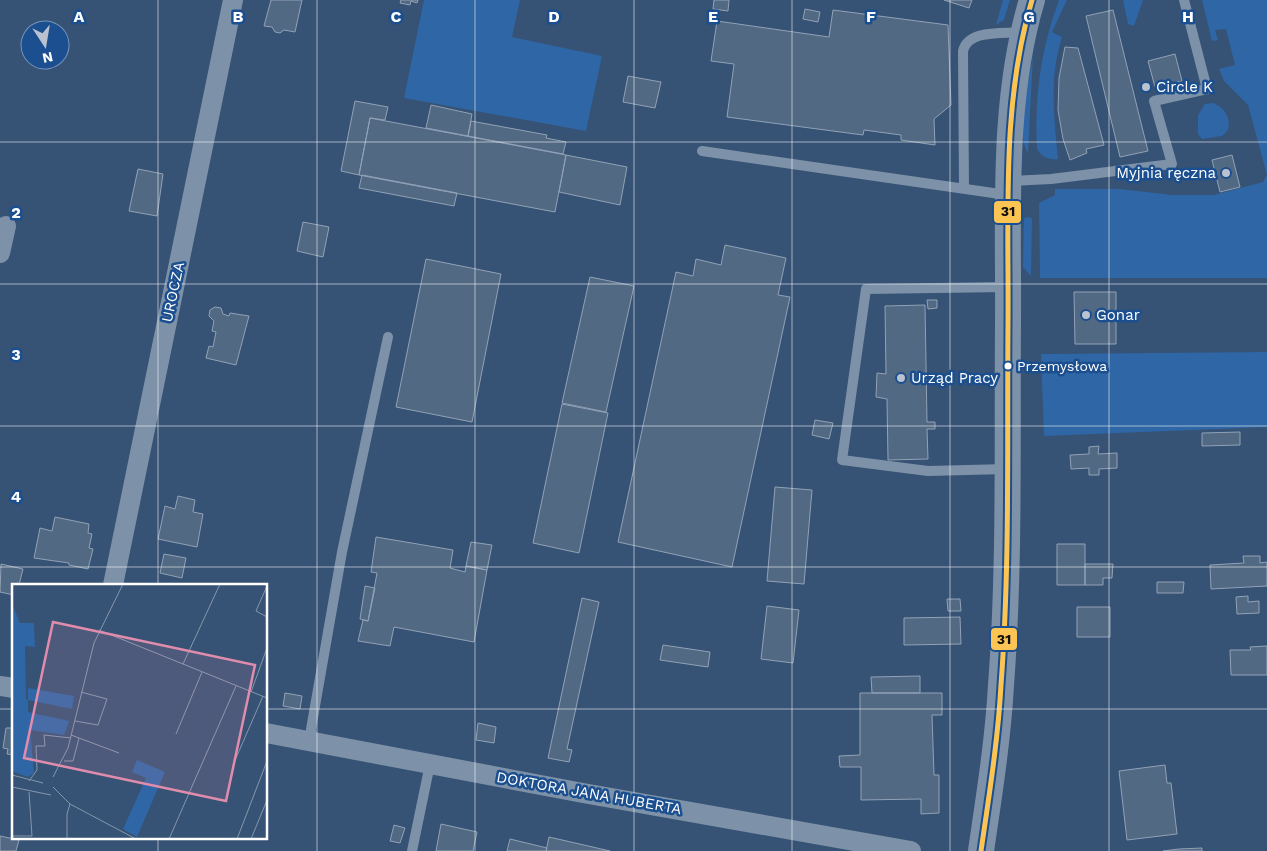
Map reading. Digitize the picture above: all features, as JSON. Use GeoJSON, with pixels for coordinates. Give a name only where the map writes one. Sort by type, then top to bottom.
{"type":"FeatureCollection","features":[{"type":"Feature","properties":{"kind":"street","name":"UROCZA"},"geometry":{"type":"LineString","coordinates":[[113,584],[233,0]]}},
{"type":"Feature","properties":{"kind":"street"},"geometry":{"type":"LineString","coordinates":[[981,851],[992,774],[1001,685],[1006,591],[1012,114],[1023,32],[1032,0]]}},
{"type":"Feature","properties":{"kind":"street"},"geometry":{"type":"LineString","coordinates":[[0,253],[6,226]]}},
{"type":"Feature","properties":{"kind":"street","name":"DOKTORA JANA HUBERTA"},"geometry":{"type":"LineString","coordinates":[[268,733],[911,851]]}},
{"type":"Feature","properties":{"kind":"lane"},"geometry":{"type":"LineString","coordinates":[[702,151],[964,189],[1010,188],[1051,179],[1172,164],[1154,101],[1208,88],[1184,0]]}},
{"type":"Feature","properties":{"kind":"lane"},"geometry":{"type":"LineString","coordinates":[[964,189],[962,51],[964,44],[974,36],[1023,32]]}},
{"type":"Feature","properties":{"kind":"lane"},"geometry":{"type":"LineString","coordinates":[[1007,469],[928,470],[842,460],[866,289],[1009,287]]}},
{"type":"Feature","properties":{"kind":"lane"},"geometry":{"type":"LineString","coordinates":[[312,742],[311,729],[342,552],[388,337]]}},
{"type":"Feature","properties":{"kind":"lane"},"geometry":{"type":"LineString","coordinates":[[412,851],[430,764]]}},
{"type":"Feature","properties":{"kind":"shaded area"},"geometry":{"type":"Polygon","coordinates":[[[424,0],[520,0],[512,37],[602,56],[586,131],[404,98],[424,0]]]}},
{"type":"Feature","properties":{"kind":"shaded area"},"geometry":{"type":"Polygon","coordinates":[[[1003,0],[1010,0],[1004,20],[996,25],[1003,0]]]}},
{"type":"Feature","properties":{"kind":"shaded area"},"geometry":{"type":"Polygon","coordinates":[[[1059,0],[1067,0],[1052,32],[1062,37],[1055,67],[1054,113],[1058,159],[1054,159],[1046,157],[1037,149],[1036,129],[1038,91],[1043,55],[1059,0]]]}},
{"type":"Feature","properties":{"kind":"shaded area"},"geometry":{"type":"Polygon","coordinates":[[[1123,0],[1143,0],[1134,26],[1128,24],[1123,0]]]}},
{"type":"Feature","properties":{"kind":"shaded area"},"geometry":{"type":"Polygon","coordinates":[[[1202,0],[1267,0],[1267,175],[1248,105],[1224,81],[1219,69],[1235,65],[1226,29],[1215,30],[1218,40],[1212,41],[1202,0]]]}},
{"type":"Feature","properties":{"kind":"shaded area"},"geometry":{"type":"Polygon","coordinates":[[[1033,56],[1028,153],[1024,144],[1023,120],[1026,91],[1033,56]]]}},
{"type":"Feature","properties":{"kind":"shaded area"},"geometry":{"type":"Polygon","coordinates":[[[1213,103],[1221,108],[1228,117],[1228,130],[1222,136],[1202,139],[1198,134],[1198,115],[1205,104],[1213,103]]]}},
{"type":"Feature","properties":{"kind":"shaded area"},"geometry":{"type":"Polygon","coordinates":[[[1267,175],[1267,278],[1040,278],[1039,203],[1055,195],[1055,189],[1119,189],[1173,195],[1214,195],[1263,182],[1267,175]]]}},
{"type":"Feature","properties":{"kind":"shaded area"},"geometry":{"type":"Polygon","coordinates":[[[1026,217],[1032,218],[1031,276],[1023,267],[1024,219],[1026,217]]]}},
{"type":"Feature","properties":{"kind":"shaded area"},"geometry":{"type":"Polygon","coordinates":[[[1267,352],[1267,427],[1044,436],[1041,354],[1267,352]]]}},
{"type":"Feature","properties":{"kind":"building"},"geometry":{"type":"Polygon","coordinates":[[[271,0],[302,0],[295,32],[284,30],[280,33],[275,32],[272,27],[264,26],[271,0]]]}},
{"type":"Feature","properties":{"kind":"building"},"geometry":{"type":"Polygon","coordinates":[[[401,0],[418,0],[417,3],[411,1],[410,5],[400,3],[401,0]]]}},
{"type":"Feature","properties":{"kind":"building"},"geometry":{"type":"Polygon","coordinates":[[[714,0],[729,0],[728,11],[713,9],[714,0]]]}},
{"type":"Feature","properties":{"kind":"building"},"geometry":{"type":"Polygon","coordinates":[[[944,0],[972,0],[969,8],[944,0]]]}},
{"type":"Feature","properties":{"kind":"building"},"geometry":{"type":"Polygon","coordinates":[[[805,9],[820,12],[818,22],[803,19],[805,9]]]}},
{"type":"Feature","properties":{"kind":"building"},"geometry":{"type":"Polygon","coordinates":[[[833,10],[948,25],[951,105],[934,119],[935,145],[901,140],[901,135],[864,130],[863,135],[727,117],[734,64],[711,61],[717,21],[829,37],[833,10]]]}},
{"type":"Feature","properties":{"kind":"building"},"geometry":{"type":"Polygon","coordinates":[[[1113,10],[1148,151],[1120,157],[1086,16],[1113,10]]]}},
{"type":"Feature","properties":{"kind":"building"},"geometry":{"type":"Polygon","coordinates":[[[1065,47],[1078,48],[1104,145],[1086,149],[1087,153],[1070,160],[1063,139],[1058,110],[1059,78],[1065,47]]]}},
{"type":"Feature","properties":{"kind":"building"},"geometry":{"type":"Polygon","coordinates":[[[1175,54],[1182,81],[1155,87],[1148,61],[1175,54]]]}},
{"type":"Feature","properties":{"kind":"building"},"geometry":{"type":"Polygon","coordinates":[[[628,76],[661,82],[655,108],[623,102],[628,76]]]}},
{"type":"Feature","properties":{"kind":"building"},"geometry":{"type":"Polygon","coordinates":[[[355,101],[388,107],[385,120],[370,118],[359,175],[341,171],[355,101]]]}},
{"type":"Feature","properties":{"kind":"building"},"geometry":{"type":"Polygon","coordinates":[[[431,105],[472,114],[468,136],[426,128],[431,105]]]}},
{"type":"Feature","properties":{"kind":"building"},"geometry":{"type":"Polygon","coordinates":[[[370,118],[566,155],[555,212],[359,175],[370,118]]]}},
{"type":"Feature","properties":{"kind":"building"},"geometry":{"type":"Polygon","coordinates":[[[471,121],[547,135],[546,138],[566,142],[563,154],[468,136],[471,121]]]}},
{"type":"Feature","properties":{"kind":"building"},"geometry":{"type":"Polygon","coordinates":[[[566,155],[627,167],[620,205],[559,192],[566,155]]]}},
{"type":"Feature","properties":{"kind":"building","name":"Myjnia ręczna"},"geometry":{"type":"Polygon","coordinates":[[[1232,155],[1240,187],[1220,192],[1212,160],[1232,155]]]}},
{"type":"Feature","properties":{"kind":"building"},"geometry":{"type":"Polygon","coordinates":[[[138,169],[163,174],[157,216],[129,211],[138,169]]]}},
{"type":"Feature","properties":{"kind":"building"},"geometry":{"type":"Polygon","coordinates":[[[362,175],[457,193],[454,206],[359,188],[362,175]]]}},
{"type":"Feature","properties":{"kind":"building"},"geometry":{"type":"Polygon","coordinates":[[[303,222],[329,227],[323,257],[297,251],[303,222]]]}},
{"type":"Feature","properties":{"kind":"building"},"geometry":{"type":"Polygon","coordinates":[[[725,245],[786,258],[778,295],[790,297],[732,567],[618,542],[676,272],[693,276],[696,259],[721,265],[725,245]]]}},
{"type":"Feature","properties":{"kind":"building"},"geometry":{"type":"Polygon","coordinates":[[[426,259],[501,274],[472,422],[396,407],[426,259]]]}},
{"type":"Feature","properties":{"kind":"building"},"geometry":{"type":"Polygon","coordinates":[[[590,277],[634,286],[606,412],[562,403],[590,277]]]}},
{"type":"Feature","properties":{"kind":"building"},"geometry":{"type":"Polygon","coordinates":[[[1074,292],[1116,292],[1116,344],[1075,344],[1074,292]]]}},
{"type":"Feature","properties":{"kind":"building"},"geometry":{"type":"Polygon","coordinates":[[[927,300],[937,300],[937,308],[928,309],[927,300]]]}},
{"type":"Feature","properties":{"kind":"building","name":"Urząd Pracy"},"geometry":{"type":"Polygon","coordinates":[[[925,305],[927,422],[935,422],[935,429],[927,429],[928,459],[888,460],[887,399],[876,397],[877,373],[886,374],[885,306],[925,305]]]}},
{"type":"Feature","properties":{"kind":"building"},"geometry":{"type":"Polygon","coordinates":[[[215,307],[221,308],[223,314],[229,316],[230,313],[249,316],[236,365],[206,358],[209,346],[213,347],[216,332],[212,331],[214,321],[209,316],[210,310],[215,307]]]}},
{"type":"Feature","properties":{"kind":"building"},"geometry":{"type":"Polygon","coordinates":[[[562,404],[608,413],[579,553],[533,543],[562,404]]]}},
{"type":"Feature","properties":{"kind":"building"},"geometry":{"type":"Polygon","coordinates":[[[815,420],[833,423],[829,439],[812,435],[815,420]]]}},
{"type":"Feature","properties":{"kind":"building"},"geometry":{"type":"Polygon","coordinates":[[[1240,432],[1240,445],[1202,446],[1202,433],[1240,432]]]}},
{"type":"Feature","properties":{"kind":"building"},"geometry":{"type":"Polygon","coordinates":[[[1099,446],[1098,454],[1117,453],[1117,468],[1099,469],[1099,475],[1089,475],[1089,468],[1071,469],[1070,455],[1089,454],[1089,447],[1099,446]]]}},
{"type":"Feature","properties":{"kind":"building"},"geometry":{"type":"Polygon","coordinates":[[[775,487],[812,490],[804,584],[767,581],[775,487]]]}},
{"type":"Feature","properties":{"kind":"building"},"geometry":{"type":"Polygon","coordinates":[[[178,496],[195,500],[193,512],[203,514],[197,547],[158,539],[165,506],[175,509],[178,496]]]}},
{"type":"Feature","properties":{"kind":"building"},"geometry":{"type":"Polygon","coordinates":[[[55,517],[89,524],[88,533],[92,534],[89,548],[93,549],[88,569],[69,565],[69,563],[34,558],[40,528],[52,531],[55,517]]]}},
{"type":"Feature","properties":{"kind":"building"},"geometry":{"type":"Polygon","coordinates":[[[376,537],[453,550],[450,568],[465,572],[466,566],[487,570],[474,642],[394,627],[390,646],[358,641],[363,620],[368,621],[377,573],[371,572],[376,537]]]}},
{"type":"Feature","properties":{"kind":"building"},"geometry":{"type":"Polygon","coordinates":[[[471,542],[492,545],[487,570],[466,566],[471,542]]]}},
{"type":"Feature","properties":{"kind":"building"},"geometry":{"type":"Polygon","coordinates":[[[1057,544],[1085,544],[1085,585],[1057,585],[1057,544]]]}},
{"type":"Feature","properties":{"kind":"building"},"geometry":{"type":"Polygon","coordinates":[[[164,554],[186,558],[182,578],[160,573],[164,554]]]}},
{"type":"Feature","properties":{"kind":"building"},"geometry":{"type":"Polygon","coordinates":[[[1243,556],[1260,556],[1260,563],[1267,562],[1267,586],[1211,589],[1210,565],[1244,563],[1243,556]]]}},
{"type":"Feature","properties":{"kind":"building"},"geometry":{"type":"Polygon","coordinates":[[[1,564],[23,569],[19,584],[12,584],[12,595],[0,592],[1,564]]]}},
{"type":"Feature","properties":{"kind":"building"},"geometry":{"type":"Polygon","coordinates":[[[1085,564],[1113,564],[1112,578],[1103,578],[1103,585],[1085,585],[1085,564]]]}},
{"type":"Feature","properties":{"kind":"building"},"geometry":{"type":"Polygon","coordinates":[[[1157,582],[1184,582],[1183,593],[1157,593],[1157,582]]]}},
{"type":"Feature","properties":{"kind":"building"},"geometry":{"type":"Polygon","coordinates":[[[365,586],[375,588],[368,621],[360,619],[365,586]]]}},
{"type":"Feature","properties":{"kind":"building"},"geometry":{"type":"Polygon","coordinates":[[[1248,596],[1248,602],[1259,601],[1259,613],[1237,614],[1236,597],[1248,596]]]}},
{"type":"Feature","properties":{"kind":"building"},"geometry":{"type":"Polygon","coordinates":[[[582,598],[599,602],[567,749],[572,750],[569,762],[548,758],[582,598]]]}},
{"type":"Feature","properties":{"kind":"building"},"geometry":{"type":"Polygon","coordinates":[[[947,599],[960,599],[961,611],[948,611],[947,599]]]}},
{"type":"Feature","properties":{"kind":"building"},"geometry":{"type":"Polygon","coordinates":[[[767,606],[799,610],[793,663],[761,659],[767,606]]]}},
{"type":"Feature","properties":{"kind":"building"},"geometry":{"type":"Polygon","coordinates":[[[1077,607],[1110,607],[1110,637],[1077,637],[1077,607]]]}},
{"type":"Feature","properties":{"kind":"building"},"geometry":{"type":"Polygon","coordinates":[[[960,617],[961,644],[904,645],[904,618],[960,617]]]}},
{"type":"Feature","properties":{"kind":"building"},"geometry":{"type":"Polygon","coordinates":[[[663,645],[710,652],[708,667],[660,660],[663,645]]]}},
{"type":"Feature","properties":{"kind":"building"},"geometry":{"type":"Polygon","coordinates":[[[1267,646],[1267,675],[1231,675],[1230,650],[1251,650],[1250,647],[1267,646]]]}},
{"type":"Feature","properties":{"kind":"building"},"geometry":{"type":"Polygon","coordinates":[[[920,676],[920,693],[872,693],[871,677],[920,676]]]}},
{"type":"Feature","properties":{"kind":"building"},"geometry":{"type":"Polygon","coordinates":[[[285,693],[302,696],[300,709],[283,706],[285,693]]]}},
{"type":"Feature","properties":{"kind":"building"},"geometry":{"type":"Polygon","coordinates":[[[860,693],[942,693],[942,715],[932,715],[934,775],[939,775],[939,813],[921,814],[921,799],[861,800],[861,767],[840,767],[839,756],[860,755],[860,693]]]}},
{"type":"Feature","properties":{"kind":"building"},"geometry":{"type":"Polygon","coordinates":[[[478,723],[496,727],[494,743],[476,740],[478,723]]]}},
{"type":"Feature","properties":{"kind":"building"},"geometry":{"type":"Polygon","coordinates":[[[6,728],[12,728],[12,755],[7,754],[8,749],[3,748],[6,728]]]}},
{"type":"Feature","properties":{"kind":"building"},"geometry":{"type":"Polygon","coordinates":[[[1165,765],[1167,783],[1171,783],[1177,834],[1127,840],[1119,771],[1165,765]]]}},
{"type":"Feature","properties":{"kind":"building"},"geometry":{"type":"Polygon","coordinates":[[[441,824],[477,832],[473,851],[436,851],[441,824]]]}},
{"type":"Feature","properties":{"kind":"building"},"geometry":{"type":"Polygon","coordinates":[[[394,825],[405,828],[400,843],[390,841],[394,825]]]}},
{"type":"Feature","properties":{"kind":"building"},"geometry":{"type":"Polygon","coordinates":[[[0,836],[19,840],[16,851],[0,851],[0,836]]]}},
{"type":"Feature","properties":{"kind":"building"},"geometry":{"type":"Polygon","coordinates":[[[549,837],[610,851],[546,851],[549,837]]]}},
{"type":"Feature","properties":{"kind":"building"},"geometry":{"type":"Polygon","coordinates":[[[510,839],[547,848],[546,851],[507,851],[510,839]]]}},
{"type":"Feature","properties":{"kind":"building"},"geometry":{"type":"Polygon","coordinates":[[[1202,848],[1202,851],[1163,851],[1179,849],[1202,848]]]}},
{"type":"Feature","properties":{"kind":"transit line","name":"31"},"geometry":{"type":"LineString","coordinates":[[981,851],[1000,706],[1006,595],[1008,504],[1008,202],[1011,120],[1015,79],[1022,39],[1032,0]]}},
{"type":"Feature","properties":{"kind":"place","name":"Circle K"},"geometry":{"type":"Point","coordinates":[1146,87]}},
{"type":"Feature","properties":{"kind":"place","name":"Myjnia ręczna"},"geometry":{"type":"Point","coordinates":[1226,173]}},
{"type":"Feature","properties":{"kind":"place","name":"Gonar"},"geometry":{"type":"Point","coordinates":[1086,315]}},
{"type":"Feature","properties":{"kind":"place","name":"Przemysłowa"},"geometry":{"type":"Point","coordinates":[1008,366]}},
{"type":"Feature","properties":{"kind":"place","name":"Urząd Pracy"},"geometry":{"type":"Point","coordinates":[901,378]}}]}
